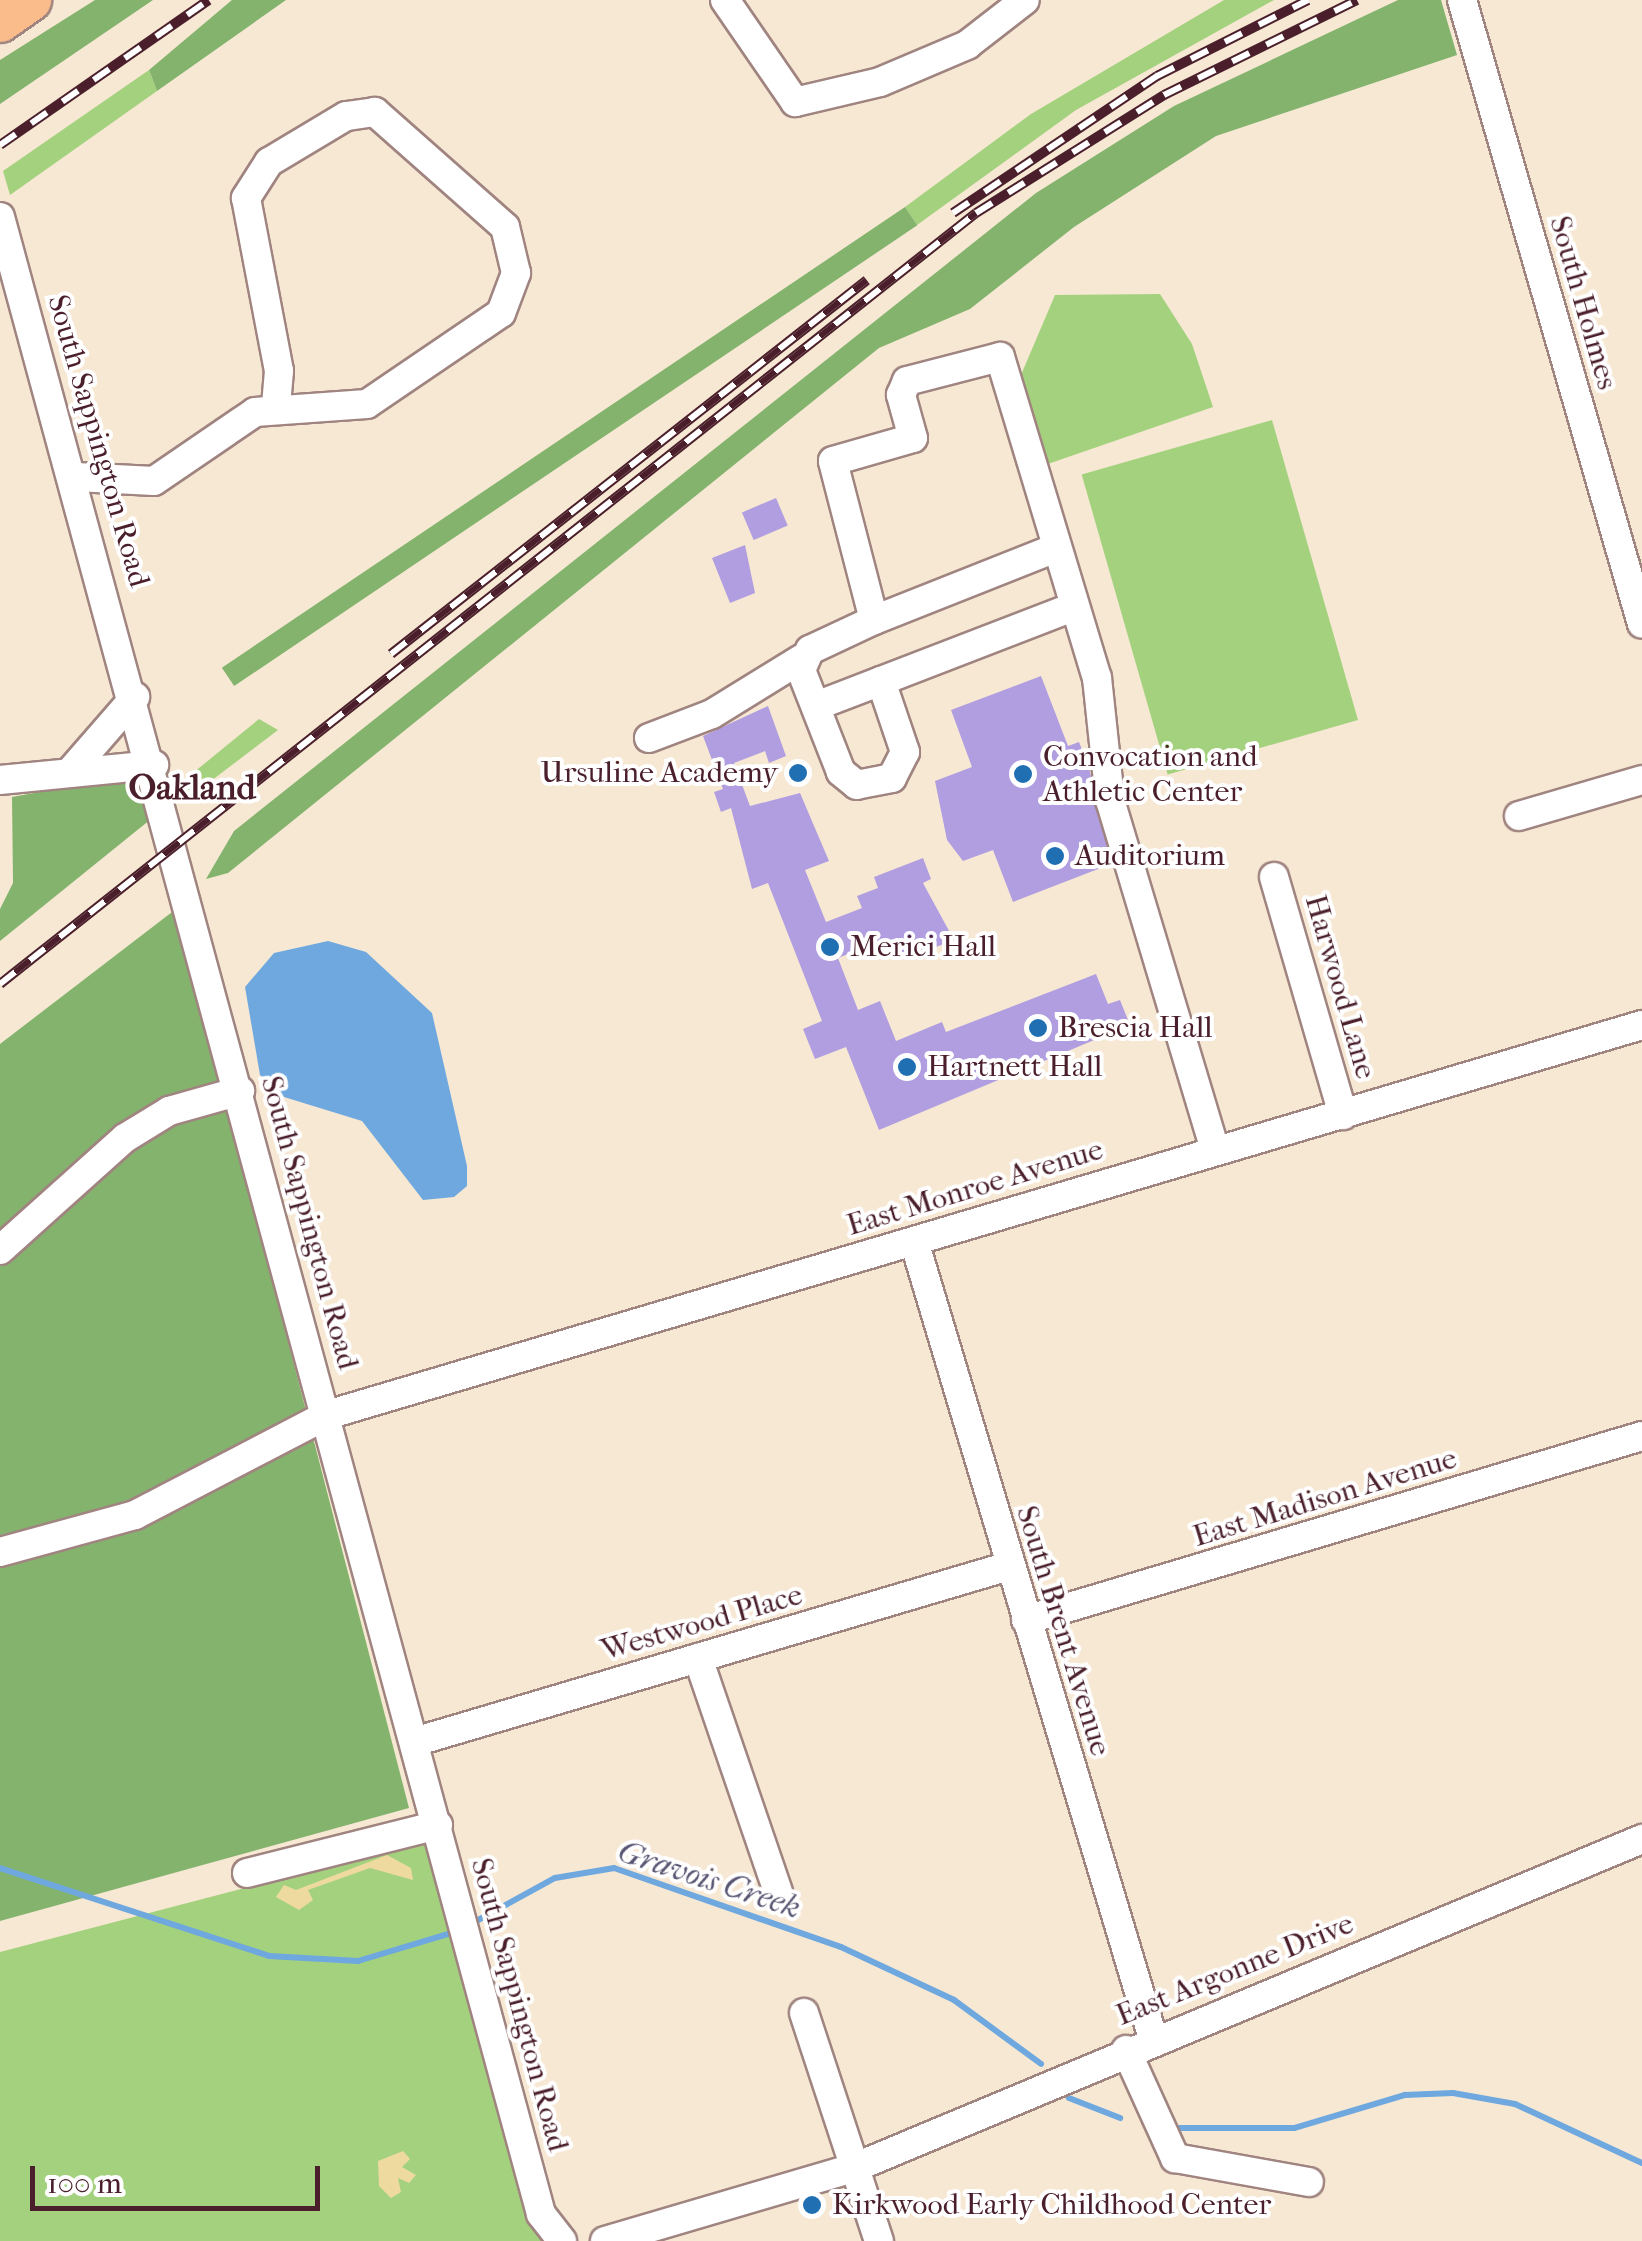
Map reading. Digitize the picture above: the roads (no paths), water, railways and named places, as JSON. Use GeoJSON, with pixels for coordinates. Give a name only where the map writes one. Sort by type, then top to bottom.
{"type":"FeatureCollection","features":[{"type":"Feature","properties":{"kind":"highway"},"geometry":{"type":"LineString","coordinates":[[0,21],[30,0]]}},
{"type":"Feature","properties":{"kind":"street"},"geometry":{"type":"LineString","coordinates":[[726,0],[796,102],[806,102],[967,45],[1025,0]]}},
{"type":"Feature","properties":{"kind":"street","name":"South Holmes"},"geometry":{"type":"LineString","coordinates":[[1462,0],[1642,624]]}},
{"type":"Feature","properties":{"kind":"street"},"geometry":{"type":"LineString","coordinates":[[76,476],[171,476],[230,427],[276,406],[368,404],[487,327],[512,294],[516,258],[505,226],[375,112],[346,116],[269,162],[246,198],[280,371],[276,406]]}},
{"type":"Feature","properties":{"kind":"street","name":"South Sappington Road"},"geometry":{"type":"LineString","coordinates":[[0,217],[76,476],[541,2214],[562,2241]]}},
{"type":"Feature","properties":{"kind":"street"},"geometry":{"type":"LineString","coordinates":[[874,620],[828,469],[840,456],[912,438],[901,395],[907,381],[1000,357],[1053,549],[1100,697],[1110,800],[1215,1149]]}},
{"type":"Feature","properties":{"kind":"street"},"geometry":{"type":"LineString","coordinates":[[649,738],[712,714],[874,620],[1053,549]]}},
{"type":"Feature","properties":{"kind":"street"},"geometry":{"type":"LineString","coordinates":[[816,706],[1073,607]]}},
{"type":"Feature","properties":{"kind":"street"},"geometry":{"type":"LineString","coordinates":[[801,659],[841,772],[857,785],[892,778],[905,752],[881,681]]}},
{"type":"Feature","properties":{"kind":"street"},"geometry":{"type":"LineString","coordinates":[[69,773],[135,697]]}},
{"type":"Feature","properties":{"kind":"street"},"geometry":{"type":"LineString","coordinates":[[0,780],[154,765]]}},
{"type":"Feature","properties":{"kind":"street"},"geometry":{"type":"LineString","coordinates":[[1519,816],[1642,780]]}},
{"type":"Feature","properties":{"kind":"street","name":"Harwood Lane"},"geometry":{"type":"LineString","coordinates":[[1274,877],[1343,1114]]}},
{"type":"Feature","properties":{"kind":"street","name":"East Monroe Avenue"},"geometry":{"type":"LineString","coordinates":[[0,1552],[135,1515],[327,1414],[1642,1025]]}},
{"type":"Feature","properties":{"kind":"street"},"geometry":{"type":"LineString","coordinates":[[0,1250],[126,1138],[169,1111],[240,1091]]}},
{"type":"Feature","properties":{"kind":"street","name":"South Brent Avenue"},"geometry":{"type":"LineString","coordinates":[[914,1242],[1153,2038]]}},
{"type":"Feature","properties":{"kind":"street","name":"East Madison Avenue"},"geometry":{"type":"LineString","coordinates":[[1026,1620],[1642,1436]]}},
{"type":"Feature","properties":{"kind":"street","name":"Westwood Place"},"geometry":{"type":"LineString","coordinates":[[414,1742],[1009,1566]]}},
{"type":"Feature","properties":{"kind":"street"},"geometry":{"type":"LineString","coordinates":[[698,1658],[778,1892]]}},
{"type":"Feature","properties":{"kind":"street"},"geometry":{"type":"LineString","coordinates":[[246,1873],[438,1825]]}},
{"type":"Feature","properties":{"kind":"street","name":"East Argonne Drive"},"geometry":{"type":"LineString","coordinates":[[856,2167],[1153,2038],[1642,1839]]}},
{"type":"Feature","properties":{"kind":"street"},"geometry":{"type":"LineString","coordinates":[[804,2013],[879,2241]]}},
{"type":"Feature","properties":{"kind":"street"},"geometry":{"type":"LineString","coordinates":[[1126,2050],[1175,2158],[1309,2182]]}},
{"type":"Feature","properties":{"kind":"street"},"geometry":{"type":"LineString","coordinates":[[605,2241],[856,2167]]}},
{"type":"Feature","properties":{"kind":"water"},"geometry":{"type":"Polygon","coordinates":[[[328,941],[366,952],[432,1013],[467,1166],[467,1186],[454,1197],[423,1200],[362,1121],[284,1097],[260,1075],[245,987],[274,953],[328,941]]]}},
{"type":"Feature","properties":{"kind":"waterway","name":"Gravois Creek"},"geometry":{"type":"LineString","coordinates":[[0,1868],[269,1956],[358,1961],[458,1931]]}},
{"type":"Feature","properties":{"kind":"waterway","name":"Gravois Creek"},"geometry":{"type":"LineString","coordinates":[[469,1925],[555,1878],[614,1868],[841,1947],[954,2000],[1041,2064]]}},
{"type":"Feature","properties":{"kind":"waterway","name":"Gravois Creek"},"geometry":{"type":"LineString","coordinates":[[1177,2128],[1294,2128],[1405,2095],[1453,2093],[1515,2104],[1642,2163]]}},
{"type":"Feature","properties":{"kind":"waterway","name":"Gravois Creek"},"geometry":{"type":"LineString","coordinates":[[1069,2098],[1120,2118]]}},
{"type":"Feature","properties":{"kind":"railway"},"geometry":{"type":"LineString","coordinates":[[0,145],[209,0]]}},
{"type":"Feature","properties":{"kind":"railway"},"geometry":{"type":"LineString","coordinates":[[953,213],[1157,76],[1308,0]]}},
{"type":"Feature","properties":{"kind":"railway"},"geometry":{"type":"LineString","coordinates":[[0,984],[976,213],[1164,95],[1357,0]]}},
{"type":"Feature","properties":{"kind":"railway"},"geometry":{"type":"LineString","coordinates":[[391,654],[867,280]]}},
{"type":"Feature","properties":{"kind":"place","name":"Ursuline Academy"},"geometry":{"type":"Point","coordinates":[798,773]}},
{"type":"Feature","properties":{"kind":"place","name":"Convocation and Athletic Center"},"geometry":{"type":"Point","coordinates":[1023,774]}},
{"type":"Feature","properties":{"kind":"place","name":"Auditorium"},"geometry":{"type":"Point","coordinates":[1055,856]}},
{"type":"Feature","properties":{"kind":"place","name":"Merici Hall"},"geometry":{"type":"Point","coordinates":[830,947]}},
{"type":"Feature","properties":{"kind":"place","name":"Brescia Hall"},"geometry":{"type":"Point","coordinates":[1038,1028]}},
{"type":"Feature","properties":{"kind":"place","name":"Hartnett Hall"},"geometry":{"type":"Point","coordinates":[907,1067]}},
{"type":"Feature","properties":{"kind":"place","name":"Kirkwood Early Childhood Center"},"geometry":{"type":"Point","coordinates":[812,2205]}},
{"type":"Feature","properties":{"kind":"district","name":"Oakland"},"geometry":{"type":"Point","coordinates":[192,788]}}]}
